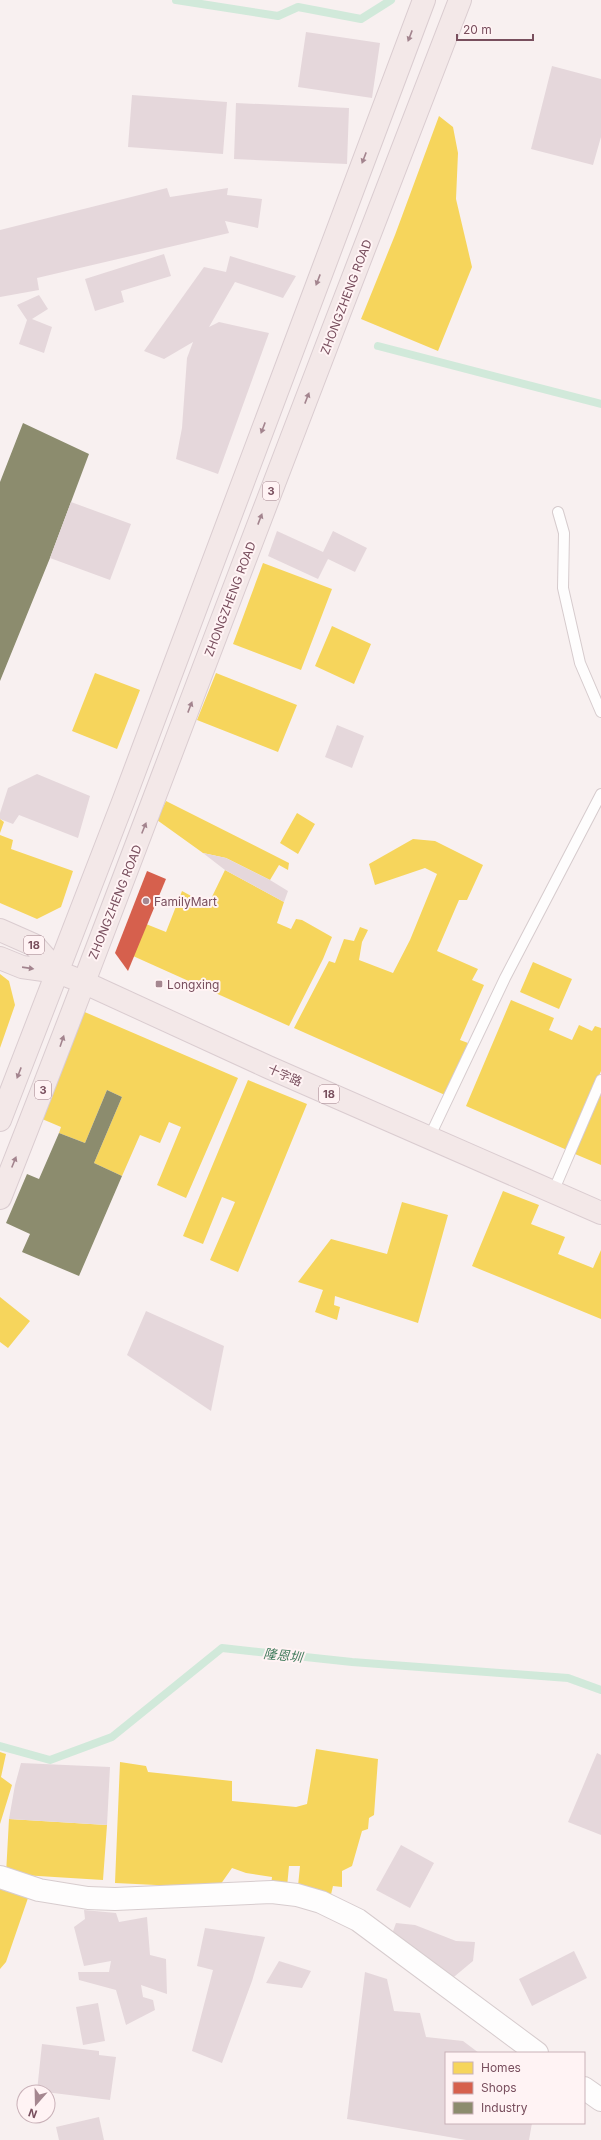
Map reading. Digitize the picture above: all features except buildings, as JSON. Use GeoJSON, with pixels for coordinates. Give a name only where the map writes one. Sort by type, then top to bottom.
{"type":"FeatureCollection","features":[{"type":"Feature","properties":{"kind":"main road"},"geometry":{"type":"LineString","coordinates":[[0,1120],[58,972],[424,0]]}},
{"type":"Feature","properties":{"kind":"main road","name":"ZHONGZHENG ROAD"},"geometry":{"type":"LineString","coordinates":[[0,1198],[59,1050],[83,982],[152,806],[253,537],[460,0]]}},
{"type":"Feature","properties":{"kind":"main road","name":"十字路"},"geometry":{"type":"LineString","coordinates":[[0,930],[34,944],[58,972]]}},
{"type":"Feature","properties":{"kind":"main road","name":"十字路"},"geometry":{"type":"LineString","coordinates":[[0,958],[22,967],[58,972],[83,982],[268,1067],[601,1213]]}},
{"type":"Feature","properties":{"kind":"street"},"geometry":{"type":"LineString","coordinates":[[0,1877],[39,1890],[88,1898],[115,1899],[272,1892],[297,1895],[321,1902],[340,1910],[364,1924],[537,2052]]}},
{"type":"Feature","properties":{"kind":"street"},"geometry":{"type":"LineString","coordinates":[[585,2089],[601,2100]]}},
{"type":"Feature","properties":{"kind":"lane"},"geometry":{"type":"LineString","coordinates":[[558,512],[564,533],[563,588],[580,663],[601,712]]}},
{"type":"Feature","properties":{"kind":"lane"},"geometry":{"type":"LineString","coordinates":[[429,1138],[506,978],[601,794]]}},
{"type":"Feature","properties":{"kind":"lane"},"geometry":{"type":"LineString","coordinates":[[552,1192],[601,1080]]}},
{"type":"Feature","properties":{"kind":"waterway"},"geometry":{"type":"LineString","coordinates":[[176,0],[278,16],[298,7],[361,19],[391,0]]}},
{"type":"Feature","properties":{"kind":"waterway"},"geometry":{"type":"LineString","coordinates":[[378,346],[601,404]]}},
{"type":"Feature","properties":{"kind":"waterway","name":"隆恩圳"},"geometry":{"type":"LineString","coordinates":[[0,1746],[50,1760],[112,1737],[222,1648],[352,1662],[568,1678],[601,1690]]}},
{"type":"Feature","properties":{"kind":"place","name":"FamilyMart"},"geometry":{"type":"Point","coordinates":[146,901]}},
{"type":"Feature","properties":{"kind":"place","name":"Longxing"},"geometry":{"type":"Point","coordinates":[159,984]}}]}
